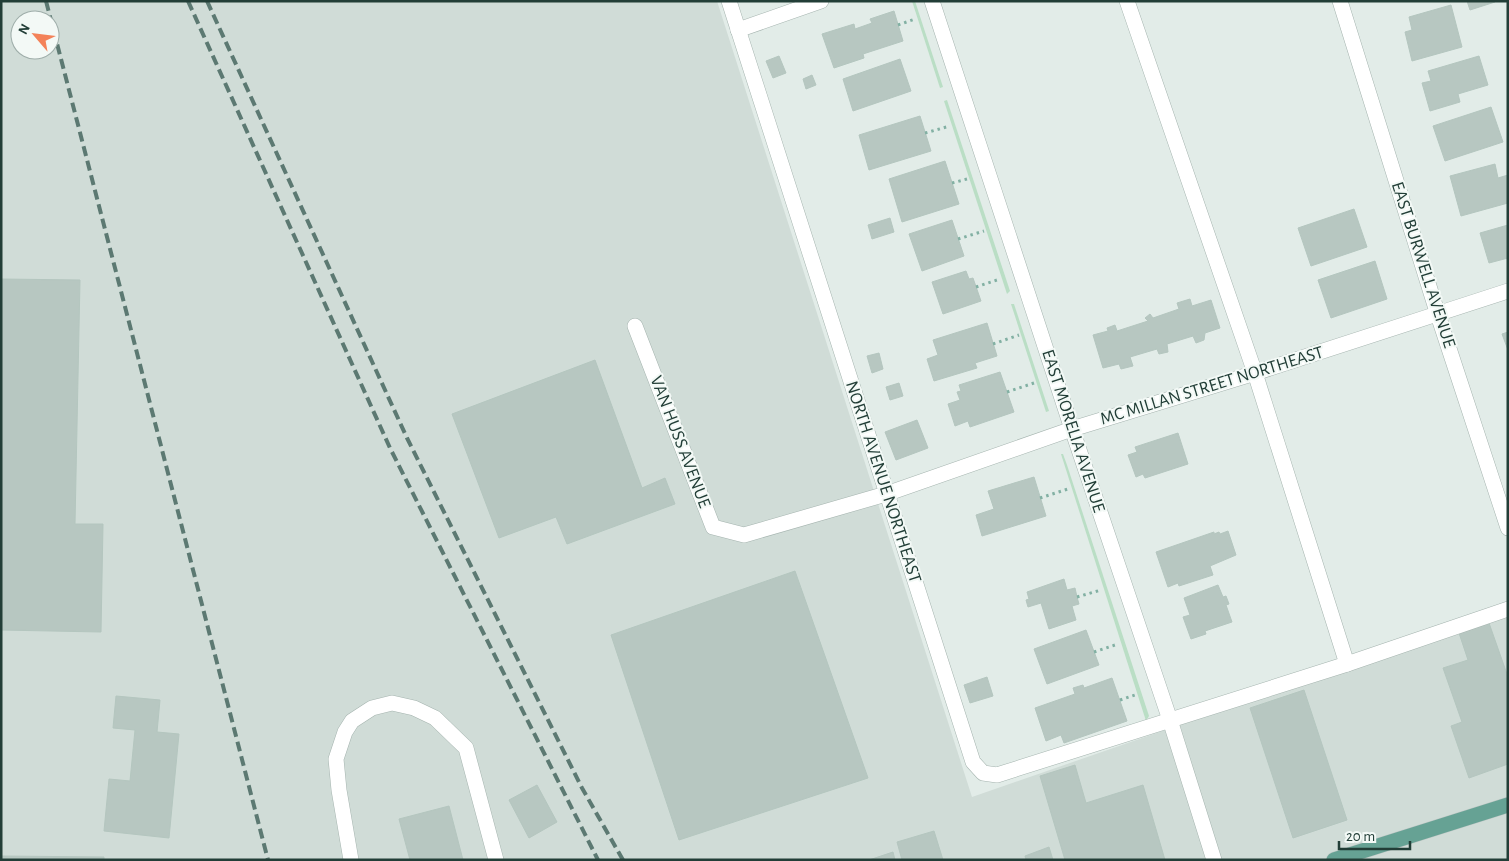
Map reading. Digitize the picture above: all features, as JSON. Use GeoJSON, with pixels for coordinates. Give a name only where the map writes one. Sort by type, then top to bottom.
{"type":"FeatureCollection","features":[{"type":"Feature","properties":{"kind":"main road"},"geometry":{"type":"LineString","coordinates":[[1334,860],[1508,805]]}},
{"type":"Feature","properties":{"kind":"street","name":"NORTH AVENUE NORTHEAST"},"geometry":{"type":"LineString","coordinates":[[728,1],[973,762],[983,773],[997,776],[1347,664],[1508,609]]}},
{"type":"Feature","properties":{"kind":"street"},"geometry":{"type":"LineString","coordinates":[[738,30],[821,1]]}},
{"type":"Feature","properties":{"kind":"street","name":"EAST MORELIA AVENUE"},"geometry":{"type":"LineString","coordinates":[[932,1],[1072,429],[1170,720],[1214,860]]}},
{"type":"Feature","properties":{"kind":"street"},"geometry":{"type":"LineString","coordinates":[[1127,1],[1255,373],[1347,664]]}},
{"type":"Feature","properties":{"kind":"street","name":"EAST BURWELL AVENUE"},"geometry":{"type":"LineString","coordinates":[[1340,1],[1438,315],[1508,528]]}},
{"type":"Feature","properties":{"kind":"street","name":"MC MILLAN STREET NORTHEAST"},"geometry":{"type":"LineString","coordinates":[[744,535],[886,494],[1072,429],[1508,292]]}},
{"type":"Feature","properties":{"kind":"street","name":"VAN HUSS AVENUE"},"geometry":{"type":"LineString","coordinates":[[635,326],[713,527],[744,535]]}},
{"type":"Feature","properties":{"kind":"street"},"geometry":{"type":"LineString","coordinates":[[351,860],[339,790],[336,759],[345,732],[352,721],[372,708],[392,703],[414,708],[435,718],[466,748],[496,860]]}},
{"type":"Feature","properties":{"kind":"path"},"geometry":{"type":"LineString","coordinates":[[898,25],[915,19]]}},
{"type":"Feature","properties":{"kind":"path"},"geometry":{"type":"LineString","coordinates":[[925,133],[950,126]]}},
{"type":"Feature","properties":{"kind":"path"},"geometry":{"type":"LineString","coordinates":[[952,184],[967,179]]}},
{"type":"Feature","properties":{"kind":"path"},"geometry":{"type":"LineString","coordinates":[[958,239],[984,231]]}},
{"type":"Feature","properties":{"kind":"path"},"geometry":{"type":"LineString","coordinates":[[976,287],[1000,279]]}},
{"type":"Feature","properties":{"kind":"path"},"geometry":{"type":"LineString","coordinates":[[993,344],[1018,335]]}},
{"type":"Feature","properties":{"kind":"path"},"geometry":{"type":"LineString","coordinates":[[1007,392],[1034,383]]}},
{"type":"Feature","properties":{"kind":"path"},"geometry":{"type":"LineString","coordinates":[[1040,498],[1068,489]]}},
{"type":"Feature","properties":{"kind":"path"},"geometry":{"type":"LineString","coordinates":[[1078,597],[1101,590]]}},
{"type":"Feature","properties":{"kind":"path"},"geometry":{"type":"LineString","coordinates":[[1094,652],[1118,644]]}},
{"type":"Feature","properties":{"kind":"path"},"geometry":{"type":"LineString","coordinates":[[1120,700],[1135,695]]}},
{"type":"Feature","properties":{"kind":"shaded area"},"geometry":{"type":"Polygon","coordinates":[[[1,1],[717,1],[972,797],[1508,611],[1508,860],[1,860],[1,1]]]}},
{"type":"Feature","properties":{"kind":"green space"},"geometry":{"type":"Polygon","coordinates":[[[912,1],[915,1],[943,87],[940,88],[912,1]]]}},
{"type":"Feature","properties":{"kind":"green space"},"geometry":{"type":"Polygon","coordinates":[[[947,100],[1010,291],[1007,294],[944,101],[947,100]]]}},
{"type":"Feature","properties":{"kind":"green space"},"geometry":{"type":"Polygon","coordinates":[[[1011,304],[1014,304],[1049,411],[1046,412],[1011,304]]]}},
{"type":"Feature","properties":{"kind":"green space"},"geometry":{"type":"Polygon","coordinates":[[[1061,454],[1063,454],[1067,465],[1149,716],[1146,721],[1061,454]]]}},
{"type":"Feature","properties":{"kind":"building"},"geometry":{"type":"Polygon","coordinates":[[[1467,1],[1495,1],[1495,2],[1470,10],[1467,1]]]}},
{"type":"Feature","properties":{"kind":"building"},"geometry":{"type":"Polygon","coordinates":[[[1451,5],[1462,47],[1412,61],[1405,32],[1412,30],[1409,17],[1451,5]]]}},
{"type":"Feature","properties":{"kind":"building"},"geometry":{"type":"Polygon","coordinates":[[[894,11],[903,41],[863,54],[864,58],[834,68],[822,34],[854,24],[855,29],[872,23],[870,19],[894,11]]]}},
{"type":"Feature","properties":{"kind":"building"},"geometry":{"type":"Polygon","coordinates":[[[779,56],[786,73],[773,78],[766,61],[779,56]]]}},
{"type":"Feature","properties":{"kind":"building"},"geometry":{"type":"Polygon","coordinates":[[[1479,56],[1488,85],[1458,94],[1460,102],[1430,111],[1422,83],[1431,81],[1428,71],[1479,56]]]}},
{"type":"Feature","properties":{"kind":"building"},"geometry":{"type":"Polygon","coordinates":[[[900,59],[911,91],[853,111],[843,79],[900,59]]]}},
{"type":"Feature","properties":{"kind":"building"},"geometry":{"type":"Polygon","coordinates":[[[812,75],[816,85],[806,89],[803,79],[812,75]]]}},
{"type":"Feature","properties":{"kind":"building"},"geometry":{"type":"Polygon","coordinates":[[[1491,107],[1503,142],[1445,161],[1433,126],[1491,107]]]}},
{"type":"Feature","properties":{"kind":"building"},"geometry":{"type":"Polygon","coordinates":[[[920,116],[931,151],[869,170],[859,135],[920,116]]]}},
{"type":"Feature","properties":{"kind":"building"},"geometry":{"type":"Polygon","coordinates":[[[945,161],[959,204],[902,222],[889,179],[945,161]]]}},
{"type":"Feature","properties":{"kind":"building"},"geometry":{"type":"Polygon","coordinates":[[[1495,164],[1498,178],[1508,175],[1508,203],[1461,216],[1450,176],[1495,164]]]}},
{"type":"Feature","properties":{"kind":"building"},"geometry":{"type":"Polygon","coordinates":[[[1354,209],[1367,247],[1311,266],[1298,228],[1354,209]]]}},
{"type":"Feature","properties":{"kind":"building"},"geometry":{"type":"Polygon","coordinates":[[[890,218],[894,232],[872,239],[868,225],[890,218]]]}},
{"type":"Feature","properties":{"kind":"building"},"geometry":{"type":"Polygon","coordinates":[[[952,220],[964,256],[922,271],[909,234],[952,220]]]}},
{"type":"Feature","properties":{"kind":"building"},"geometry":{"type":"Polygon","coordinates":[[[1508,225],[1508,258],[1489,263],[1480,233],[1508,225]]]}},
{"type":"Feature","properties":{"kind":"building"},"geometry":{"type":"Polygon","coordinates":[[[1375,261],[1387,299],[1331,318],[1318,280],[1375,261]]]}},
{"type":"Feature","properties":{"kind":"building"},"geometry":{"type":"Polygon","coordinates":[[[966,271],[969,279],[973,278],[981,301],[943,314],[932,282],[966,271]]]}},
{"type":"Feature","properties":{"kind":"building"},"geometry":{"type":"Polygon","coordinates":[[[1,279],[80,280],[75,524],[103,524],[101,632],[1,630],[1,279]]]}},
{"type":"Feature","properties":{"kind":"building"},"geometry":{"type":"Polygon","coordinates":[[[1190,299],[1192,306],[1211,300],[1220,328],[1205,333],[1204,340],[1196,343],[1193,336],[1167,344],[1168,352],[1159,354],[1157,349],[1130,357],[1133,366],[1121,369],[1119,364],[1103,368],[1093,335],[1108,331],[1107,328],[1115,325],[1117,331],[1148,321],[1145,318],[1150,314],[1153,318],[1179,309],[1177,303],[1190,299]]]}},
{"type":"Feature","properties":{"kind":"building"},"geometry":{"type":"Polygon","coordinates":[[[987,323],[997,356],[975,363],[977,368],[934,381],[927,359],[938,355],[933,340],[987,323]]]}},
{"type":"Feature","properties":{"kind":"building"},"geometry":{"type":"Polygon","coordinates":[[[1508,332],[1508,350],[1502,334],[1508,332]]]}},
{"type":"Feature","properties":{"kind":"building"},"geometry":{"type":"Polygon","coordinates":[[[879,353],[883,369],[872,373],[867,356],[879,353]]]}},
{"type":"Feature","properties":{"kind":"building"},"geometry":{"type":"Polygon","coordinates":[[[595,360],[642,488],[665,478],[675,504],[567,544],[556,517],[499,538],[452,414],[595,360]]]}},
{"type":"Feature","properties":{"kind":"building"},"geometry":{"type":"Polygon","coordinates":[[[1000,372],[1014,412],[970,427],[968,421],[955,426],[948,404],[960,400],[957,392],[961,391],[959,385],[1000,372]]]}},
{"type":"Feature","properties":{"kind":"building"},"geometry":{"type":"Polygon","coordinates":[[[899,383],[903,396],[890,400],[886,387],[899,383]]]}},
{"type":"Feature","properties":{"kind":"building"},"geometry":{"type":"Polygon","coordinates":[[[917,420],[928,448],[896,460],[885,432],[917,420]]]}},
{"type":"Feature","properties":{"kind":"building"},"geometry":{"type":"Polygon","coordinates":[[[1178,433],[1188,464],[1145,478],[1143,474],[1136,477],[1128,455],[1137,452],[1135,447],[1178,433]]]}},
{"type":"Feature","properties":{"kind":"building"},"geometry":{"type":"Polygon","coordinates":[[[1034,477],[1046,516],[982,536],[976,515],[994,509],[988,491],[1034,477]]]}},
{"type":"Feature","properties":{"kind":"building"},"geometry":{"type":"Polygon","coordinates":[[[1228,531],[1236,555],[1210,566],[1213,575],[1179,586],[1178,583],[1168,587],[1156,552],[1214,532],[1214,534],[1219,532],[1220,534],[1228,531]]]}},
{"type":"Feature","properties":{"kind":"building"},"geometry":{"type":"Polygon","coordinates":[[[795,571],[868,778],[679,840],[611,635],[795,571]]]}},
{"type":"Feature","properties":{"kind":"building"},"geometry":{"type":"Polygon","coordinates":[[[1064,579],[1067,590],[1075,588],[1079,604],[1072,606],[1076,620],[1049,629],[1041,603],[1028,607],[1026,600],[1029,599],[1027,592],[1064,579]]]}},
{"type":"Feature","properties":{"kind":"building"},"geometry":{"type":"Polygon","coordinates":[[[1218,585],[1223,597],[1226,596],[1229,604],[1226,605],[1232,622],[1205,631],[1206,634],[1191,639],[1183,617],[1190,615],[1184,598],[1218,585]]]}},
{"type":"Feature","properties":{"kind":"building"},"geometry":{"type":"Polygon","coordinates":[[[1489,623],[1508,677],[1508,764],[1469,778],[1451,726],[1462,722],[1443,668],[1468,660],[1459,633],[1489,623]]]}},
{"type":"Feature","properties":{"kind":"building"},"geometry":{"type":"Polygon","coordinates":[[[1086,630],[1099,665],[1047,684],[1034,649],[1086,630]]]}},
{"type":"Feature","properties":{"kind":"building"},"geometry":{"type":"Polygon","coordinates":[[[987,677],[993,696],[970,703],[964,685],[987,677]]]}},
{"type":"Feature","properties":{"kind":"building"},"geometry":{"type":"Polygon","coordinates":[[[1112,678],[1127,721],[1064,743],[1061,735],[1046,741],[1035,708],[1075,694],[1073,688],[1083,685],[1084,688],[1112,678]]]}},
{"type":"Feature","properties":{"kind":"building"},"geometry":{"type":"Polygon","coordinates":[[[1304,690],[1347,820],[1293,838],[1250,708],[1304,690]]]}},
{"type":"Feature","properties":{"kind":"building"},"geometry":{"type":"Polygon","coordinates":[[[116,696],[160,700],[157,732],[179,734],[169,838],[104,831],[109,779],[130,781],[135,730],[113,728],[116,696]]]}},
{"type":"Feature","properties":{"kind":"building"},"geometry":{"type":"Polygon","coordinates":[[[1075,765],[1086,803],[1143,785],[1165,860],[1065,860],[1040,776],[1075,765]]]}},
{"type":"Feature","properties":{"kind":"building"},"geometry":{"type":"Polygon","coordinates":[[[537,785],[557,822],[529,838],[509,800],[537,785]]]}},
{"type":"Feature","properties":{"kind":"building"},"geometry":{"type":"Polygon","coordinates":[[[449,806],[463,860],[410,860],[399,819],[449,806]]]}},
{"type":"Feature","properties":{"kind":"building"},"geometry":{"type":"Polygon","coordinates":[[[934,831],[943,860],[902,860],[897,842],[934,831]]]}},
{"type":"Feature","properties":{"kind":"building"},"geometry":{"type":"Polygon","coordinates":[[[1049,847],[1053,860],[1026,860],[1025,856],[1049,847]]]}},
{"type":"Feature","properties":{"kind":"building"},"geometry":{"type":"Polygon","coordinates":[[[893,852],[895,860],[869,860],[893,852]]]}},
{"type":"Feature","properties":{"kind":"building"},"geometry":{"type":"Polygon","coordinates":[[[1,856],[104,857],[104,860],[1,860],[1,856]]]}},
{"type":"Feature","properties":{"kind":"railway"},"geometry":{"type":"LineString","coordinates":[[46,1],[268,860]]}},
{"type":"Feature","properties":{"kind":"railway"},"geometry":{"type":"LineString","coordinates":[[188,1],[390,448],[598,860]]}},
{"type":"Feature","properties":{"kind":"railway"},"geometry":{"type":"LineString","coordinates":[[207,1],[407,438],[582,788],[623,860]]}}]}
